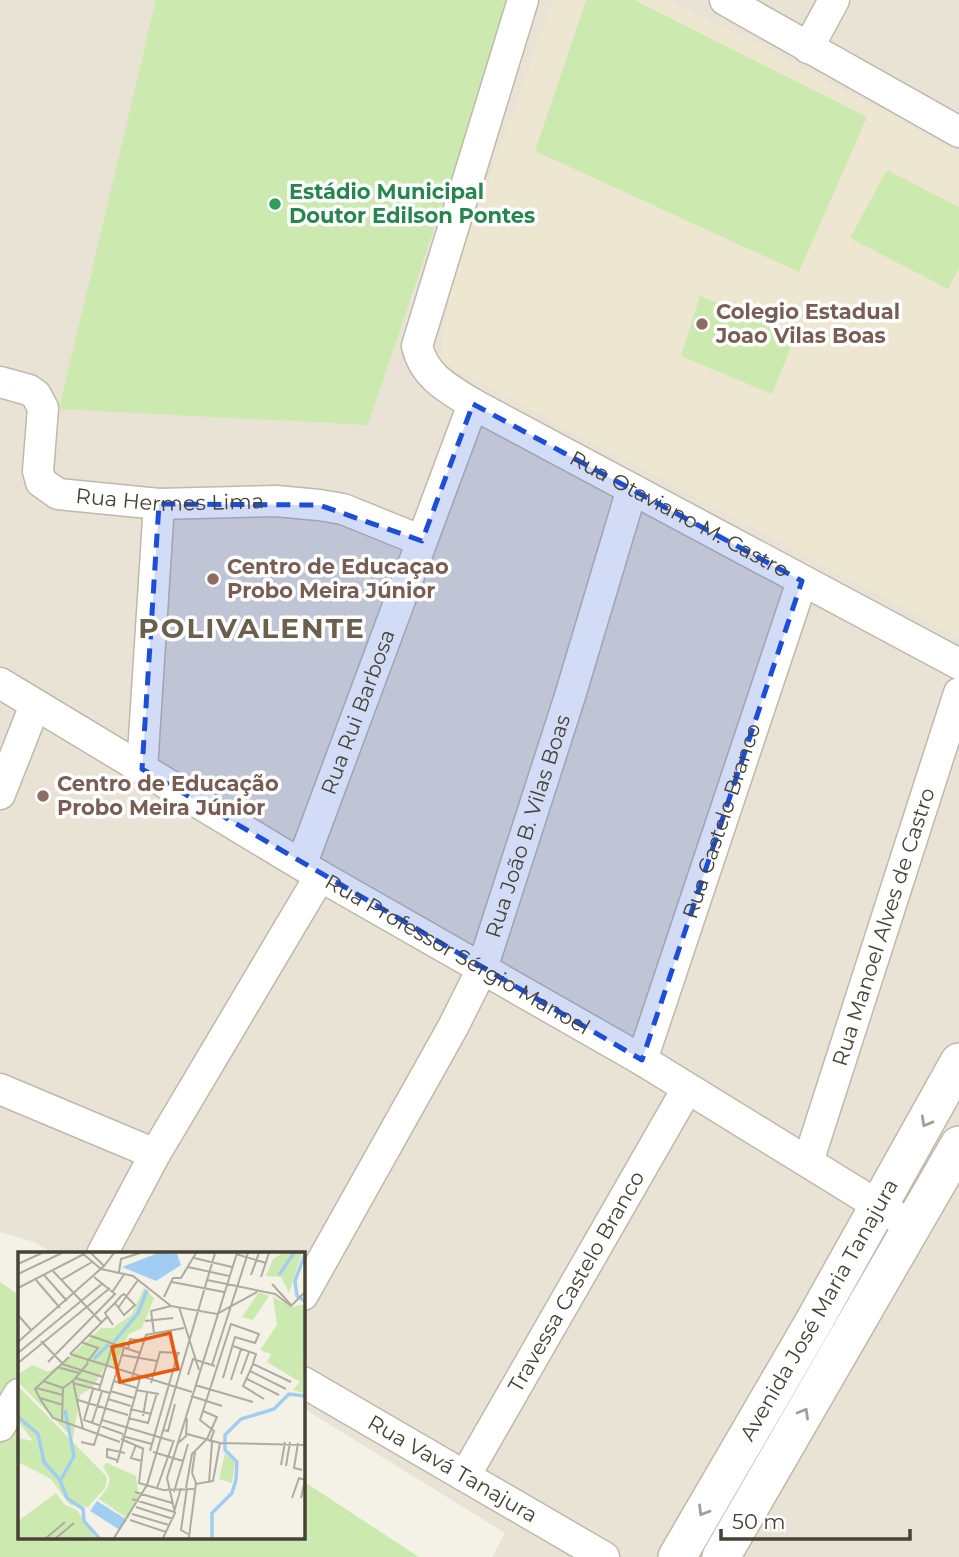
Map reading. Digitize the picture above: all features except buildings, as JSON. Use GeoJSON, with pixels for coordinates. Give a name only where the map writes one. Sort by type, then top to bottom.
{"type":"FeatureCollection","features":[{"type":"Feature","properties":{"kind":"street","name":"Rua Otaviano M. Castro"},"geometry":{"type":"LineString","coordinates":[[523,0],[416,346],[427,371],[443,386],[473,404],[959,664]]}},
{"type":"Feature","properties":{"kind":"street"},"geometry":{"type":"LineString","coordinates":[[725,0],[959,132]]}},
{"type":"Feature","properties":{"kind":"street"},"geometry":{"type":"LineString","coordinates":[[808,48],[834,0]]}},
{"type":"Feature","properties":{"kind":"street","name":"Rua Hermes Lima"},"geometry":{"type":"LineString","coordinates":[[0,382],[29,390],[36,395],[43,408],[38,471],[41,482],[58,494],[159,503],[252,501],[319,505],[344,509],[422,541]]}},
{"type":"Feature","properties":{"kind":"street","name":"Rua Rui Barbosa"},"geometry":{"type":"LineString","coordinates":[[105,1252],[155,1154],[311,870],[422,541],[473,404]]}},
{"type":"Feature","properties":{"kind":"street","name":"Rua João B. Vilas Boas"},"geometry":{"type":"LineString","coordinates":[[304,1292],[446,1039],[482,969],[570,696],[632,489]]}},
{"type":"Feature","properties":{"kind":"street"},"geometry":{"type":"LineString","coordinates":[[142,769],[159,503]]}},
{"type":"Feature","properties":{"kind":"street","name":"Rua Castelo Branco"},"geometry":{"type":"LineString","coordinates":[[642,1060],[802,581]]}},
{"type":"Feature","properties":{"kind":"street","name":"Rua Professor Sérgio Manoel"},"geometry":{"type":"LineString","coordinates":[[0,683],[311,870],[642,1060],[913,1227]]}},
{"type":"Feature","properties":{"kind":"street","name":"Rua Manoel Alves de Castro"},"geometry":{"type":"LineString","coordinates":[[808,1162],[959,694]]}},
{"type":"Feature","properties":{"kind":"street"},"geometry":{"type":"LineString","coordinates":[[0,794],[35,705]]}},
{"type":"Feature","properties":{"kind":"street","name":"Avenida José Maria Tanajura"},"geometry":{"type":"LineString","coordinates":[[677,1557],[880,1206],[959,1062]]}},
{"type":"Feature","properties":{"kind":"street"},"geometry":{"type":"LineString","coordinates":[[0,1089],[155,1154]]}},
{"type":"Feature","properties":{"kind":"street","name":"Travessa Castelo Branco"},"geometry":{"type":"LineString","coordinates":[[466,1476],[687,1089]]}},
{"type":"Feature","properties":{"kind":"street","name":"Avenida José Maria Tanajura"},"geometry":{"type":"LineString","coordinates":[[721,1557],[959,1145]]}},
{"type":"Feature","properties":{"kind":"street","name":"Rua Vavá Tanajura"},"geometry":{"type":"LineString","coordinates":[[304,1383],[604,1557]]}},
{"type":"Feature","properties":{"kind":"street"},"geometry":{"type":"LineString","coordinates":[[0,1426],[18,1396]]}},
{"type":"Feature","properties":{"kind":"street"},"geometry":{"type":"LineString","coordinates":[[742,1442],[776,1462]]}},
{"type":"Feature","properties":{"kind":"highlighted area"},"geometry":{"type":"Polygon","coordinates":[[[473,404],[802,581],[642,1060],[142,769],[159,504],[319,505],[422,541],[473,404]]]}},
{"type":"Feature","properties":{"kind":"shaded area"},"geometry":{"type":"Polygon","coordinates":[[[0,0],[959,0],[959,1557],[492,1557],[505,1533],[304,1409],[304,1252],[51,1252],[34,1242],[0,1232],[0,0]]]}},
{"type":"Feature","properties":{"kind":"shaded area","name":"Colegio Estadual Joao Vilas Boas"},"geometry":{"type":"Polygon","coordinates":[[[553,0],[672,0],[895,117],[959,154],[959,637],[440,361],[451,286],[553,0]]]}},
{"type":"Feature","properties":{"kind":"green space","name":"Estádio Municipal Doutor Edilson Pontes"},"geometry":{"type":"Polygon","coordinates":[[[156,0],[511,0],[368,425],[59,409],[156,0]]]}},
{"type":"Feature","properties":{"kind":"green space"},"geometry":{"type":"Polygon","coordinates":[[[586,0],[634,0],[867,117],[799,272],[535,151],[586,0]]]}},
{"type":"Feature","properties":{"kind":"green space"},"geometry":{"type":"Polygon","coordinates":[[[887,170],[959,207],[959,267],[948,289],[850,238],[887,170]]]}},
{"type":"Feature","properties":{"kind":"green space"},"geometry":{"type":"Polygon","coordinates":[[[700,296],[796,335],[772,394],[681,356],[700,296]]]}},
{"type":"Feature","properties":{"kind":"green space"},"geometry":{"type":"Polygon","coordinates":[[[0,1282],[18,1294],[18,1540],[304,1540],[304,1482],[419,1557],[0,1557],[0,1282]]]}},
{"type":"Feature","properties":{"kind":"place","name":"Estádio Municipal Doutor Edilson Pontes"},"geometry":{"type":"Point","coordinates":[275,204]}},
{"type":"Feature","properties":{"kind":"place","name":"Colegio Estadual Joao Vilas Boas"},"geometry":{"type":"Point","coordinates":[702,324]}},
{"type":"Feature","properties":{"kind":"place","name":"Centro de Educaçao Probo Meira Júnior"},"geometry":{"type":"Point","coordinates":[213,579]}},
{"type":"Feature","properties":{"kind":"place","name":"Centro de Educação Probo Meira Júnior"},"geometry":{"type":"Point","coordinates":[43,796]}},
{"type":"Feature","properties":{"kind":"district","name":"POLIVALENTE"},"geometry":{"type":"Point","coordinates":[252,628]}}]}
